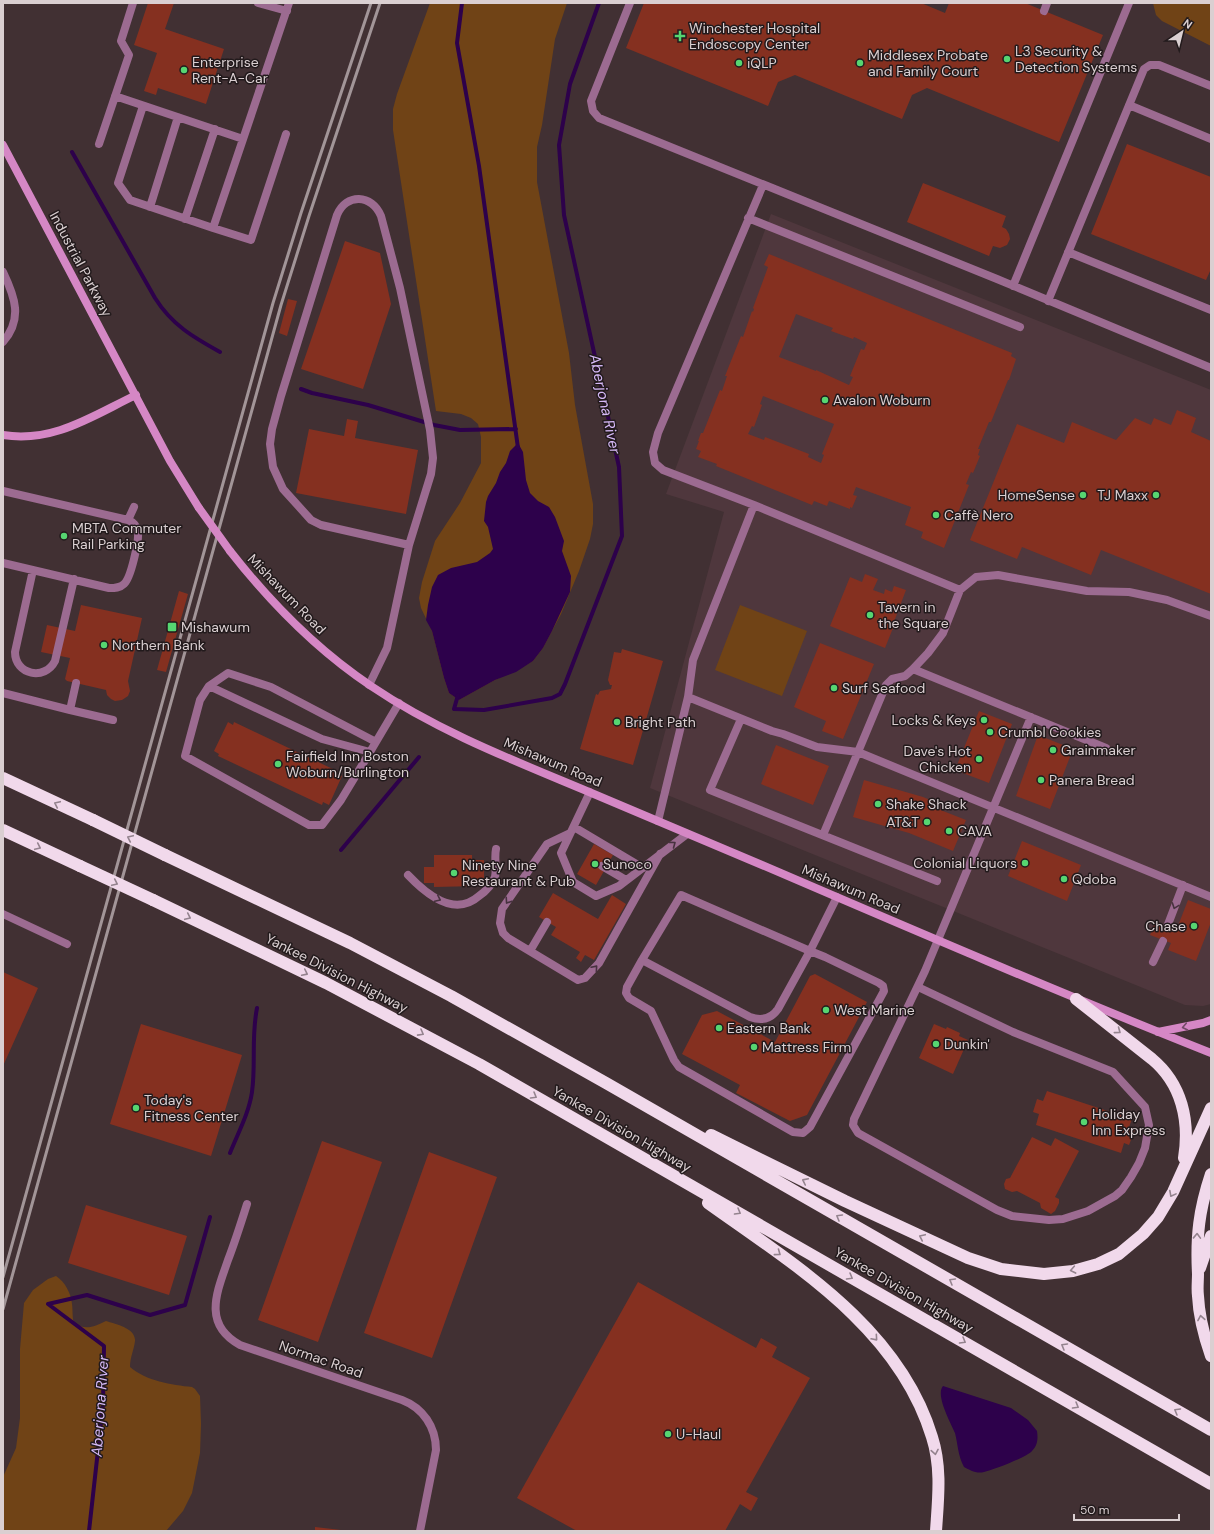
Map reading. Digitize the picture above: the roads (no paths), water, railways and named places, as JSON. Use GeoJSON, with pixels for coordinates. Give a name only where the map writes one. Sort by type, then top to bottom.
{"type":"FeatureCollection","features":[{"type":"Feature","properties":{"kind":"highway"},"geometry":{"type":"LineString","coordinates":[[3,778],[350,943],[451,996],[606,1083],[1211,1430]]}},
{"type":"Feature","properties":{"kind":"highway","name":"Yankee Division Highway"},"geometry":{"type":"LineString","coordinates":[[3,830],[274,958],[375,1008],[479,1064],[1211,1484]]}},
{"type":"Feature","properties":{"kind":"highway"},"geometry":{"type":"LineString","coordinates":[[1076,999],[1133,1042],[1160,1065],[1176,1086],[1182,1104],[1186,1129],[1186,1148],[1180,1176]]}},
{"type":"Feature","properties":{"kind":"highway"},"geometry":{"type":"LineString","coordinates":[[606,1083],[845,1201],[930,1241],[980,1262],[1011,1271],[1044,1274],[1073,1270],[1098,1264],[1119,1254],[1143,1234],[1158,1217],[1173,1192],[1211,1108]]}},
{"type":"Feature","properties":{"kind":"highway"},"geometry":{"type":"LineString","coordinates":[[655,1165],[827,1290],[860,1320],[897,1365],[912,1389],[933,1438],[938,1466],[939,1493],[936,1531]]}},
{"type":"Feature","properties":{"kind":"highway"},"geometry":{"type":"LineString","coordinates":[[1211,1174],[1198,1222],[1197,1258],[1200,1315],[1204,1336],[1211,1356]]}},
{"type":"Feature","properties":{"kind":"highway"},"geometry":{"type":"LineString","coordinates":[[1198,1275],[1211,1236]]}},
{"type":"Feature","properties":{"kind":"main road","name":"Industrial Parkway"},"geometry":{"type":"LineString","coordinates":[[3,145],[136,395]]}},
{"type":"Feature","properties":{"kind":"main road"},"geometry":{"type":"LineString","coordinates":[[3,435],[28,437],[53,433],[136,395]]}},
{"type":"Feature","properties":{"kind":"main road","name":"Mishawum Road"},"geometry":{"type":"LineString","coordinates":[[136,395],[170,461],[199,508],[230,551],[251,577],[298,627],[369,685],[441,727],[687,834],[1076,999],[1211,1053]]}},
{"type":"Feature","properties":{"kind":"main road"},"geometry":{"type":"LineString","coordinates":[[1158,1032],[1211,1020]]}},
{"type":"Feature","properties":{"kind":"street"},"geometry":{"type":"LineString","coordinates":[[99,144],[129,55],[121,41],[133,3]]}},
{"type":"Feature","properties":{"kind":"street"},"geometry":{"type":"LineString","coordinates":[[213,228],[288,7],[258,3]]}},
{"type":"Feature","properties":{"kind":"street"},"geometry":{"type":"LineString","coordinates":[[630,3],[591,101],[594,114],[602,120],[1014,286],[1211,368]]}},
{"type":"Feature","properties":{"kind":"street"},"geometry":{"type":"LineString","coordinates":[[1014,286],[1129,3]]}},
{"type":"Feature","properties":{"kind":"street"},"geometry":{"type":"LineString","coordinates":[[1048,301],[1144,69],[1152,64],[1159,65],[1211,86]]}},
{"type":"Feature","properties":{"kind":"street"},"geometry":{"type":"LineString","coordinates":[[115,96],[243,139]]}},
{"type":"Feature","properties":{"kind":"street"},"geometry":{"type":"LineString","coordinates":[[1129,105],[1211,139]]}},
{"type":"Feature","properties":{"kind":"street"},"geometry":{"type":"LineString","coordinates":[[143,106],[118,183],[130,200],[251,240],[286,134]]}},
{"type":"Feature","properties":{"kind":"street"},"geometry":{"type":"LineString","coordinates":[[150,207],[178,117]]}},
{"type":"Feature","properties":{"kind":"street"},"geometry":{"type":"LineString","coordinates":[[185,218],[215,129]]}},
{"type":"Feature","properties":{"kind":"street"},"geometry":{"type":"LineString","coordinates":[[763,185],[658,433],[653,452],[655,463],[663,470],[754,505],[960,590]]}},
{"type":"Feature","properties":{"kind":"street"},"geometry":{"type":"LineString","coordinates":[[369,685],[387,648],[409,545],[432,468],[433,458],[430,430],[400,288],[381,216],[377,208],[369,201],[359,199],[350,201],[342,207],[337,215],[281,396],[271,437],[271,460],[278,482],[313,522],[409,545]]}},
{"type":"Feature","properties":{"kind":"street"},"geometry":{"type":"LineString","coordinates":[[748,218],[1020,327]]}},
{"type":"Feature","properties":{"kind":"street"},"geometry":{"type":"LineString","coordinates":[[1068,252],[1211,310]]}},
{"type":"Feature","properties":{"kind":"street"},"geometry":{"type":"LineString","coordinates":[[3,272],[13,294],[15,307],[12,327],[3,342]]}},
{"type":"Feature","properties":{"kind":"street"},"geometry":{"type":"LineString","coordinates":[[3,491],[128,520],[135,526],[138,536],[130,575],[125,583],[119,587],[113,588],[74,580],[3,563]]}},
{"type":"Feature","properties":{"kind":"street"},"geometry":{"type":"LineString","coordinates":[[658,821],[688,697],[693,660],[754,505]]}},
{"type":"Feature","properties":{"kind":"street"},"geometry":{"type":"LineString","coordinates":[[128,520],[134,507]]}},
{"type":"Feature","properties":{"kind":"street"},"geometry":{"type":"LineString","coordinates":[[34,570],[15,655],[16,661],[21,668],[33,674],[45,672],[52,667],[55,661],[74,580]]}},
{"type":"Feature","properties":{"kind":"street"},"geometry":{"type":"LineString","coordinates":[[823,835],[886,685],[892,679],[905,676],[928,653],[943,633],[960,590],[976,577],[998,575],[1087,591],[1129,592],[1166,600],[1211,616]]}},
{"type":"Feature","properties":{"kind":"street"},"geometry":{"type":"LineString","coordinates":[[913,669],[1106,748]]}},
{"type":"Feature","properties":{"kind":"street"},"geometry":{"type":"LineString","coordinates":[[376,742],[271,687],[228,673],[209,686],[200,700],[185,756],[254,796],[309,825],[322,825],[341,800],[376,742],[399,703]]}},
{"type":"Feature","properties":{"kind":"street"},"geometry":{"type":"LineString","coordinates":[[70,710],[76,683]]}},
{"type":"Feature","properties":{"kind":"street"},"geometry":{"type":"LineString","coordinates":[[209,686],[322,739],[370,752]]}},
{"type":"Feature","properties":{"kind":"street"},"geometry":{"type":"LineString","coordinates":[[3,693],[113,720]]}},
{"type":"Feature","properties":{"kind":"street"},"geometry":{"type":"LineString","coordinates":[[688,697],[741,719],[817,747],[858,752],[1211,897]]}},
{"type":"Feature","properties":{"kind":"street"},"geometry":{"type":"LineString","coordinates":[[918,986],[1013,1032],[1113,1072],[1146,1107],[1149,1125],[1145,1148],[1139,1163],[1122,1190],[1099,1206],[1062,1219],[1049,1220],[1012,1216],[997,1210],[856,1132],[853,1125],[854,1119],[918,986],[1031,717]]}},
{"type":"Feature","properties":{"kind":"street"},"geometry":{"type":"LineString","coordinates":[[741,719],[710,790],[937,881]]}},
{"type":"Feature","properties":{"kind":"street"},"geometry":{"type":"LineString","coordinates":[[590,792],[561,853],[573,882],[596,896],[619,886],[687,834]]}},
{"type":"Feature","properties":{"kind":"street"},"geometry":{"type":"LineString","coordinates":[[572,830],[643,868]]}},
{"type":"Feature","properties":{"kind":"street"},"geometry":{"type":"LineString","coordinates":[[572,830],[548,844],[501,912],[500,923],[503,933],[511,940],[578,980],[585,978],[599,963],[660,854]]}},
{"type":"Feature","properties":{"kind":"street"},"geometry":{"type":"LineString","coordinates":[[408,875],[431,896],[453,904],[466,904],[482,894],[493,882],[496,870],[496,849]]}},
{"type":"Feature","properties":{"kind":"street"},"geometry":{"type":"LineString","coordinates":[[602,866],[626,880]]}},
{"type":"Feature","properties":{"kind":"street"},"geometry":{"type":"LineString","coordinates":[[1167,927],[1183,885]]}},
{"type":"Feature","properties":{"kind":"street"},"geometry":{"type":"LineString","coordinates":[[681,895],[825,957],[879,983],[883,986],[884,991],[810,1127],[805,1132],[800,1134],[793,1132],[680,1068],[676,1064],[650,1011],[630,999],[626,994],[627,987],[642,960],[681,895]]}},
{"type":"Feature","properties":{"kind":"street"},"geometry":{"type":"LineString","coordinates":[[642,960],[750,1017],[761,1019],[769,1017],[778,1009],[810,951],[837,897]]}},
{"type":"Feature","properties":{"kind":"street"},"geometry":{"type":"LineString","coordinates":[[3,914],[67,944]]}},
{"type":"Feature","properties":{"kind":"street"},"geometry":{"type":"LineString","coordinates":[[530,951],[547,922]]}},
{"type":"Feature","properties":{"kind":"street"},"geometry":{"type":"LineString","coordinates":[[1154,962],[1162,941]]}},
{"type":"Feature","properties":{"kind":"street","name":"Normac Road"},"geometry":{"type":"LineString","coordinates":[[247,1204],[216,1296],[215,1313],[219,1325],[226,1335],[240,1345],[406,1402],[421,1412],[427,1419],[433,1432],[436,1450],[420,1531]]}},
{"type":"Feature","properties":{"kind":"waterway"},"geometry":{"type":"LineString","coordinates":[[462,3],[457,43],[479,166],[518,448]]}},
{"type":"Feature","properties":{"kind":"waterway","name":"Aberjona River"},"geometry":{"type":"LineString","coordinates":[[458,695],[454,709],[484,710],[552,698],[560,694],[622,536],[619,467],[564,215],[559,145],[570,84],[599,3]]}},
{"type":"Feature","properties":{"kind":"waterway"},"geometry":{"type":"LineString","coordinates":[[72,152],[155,298],[169,316],[184,330],[220,352]]}},
{"type":"Feature","properties":{"kind":"waterway"},"geometry":{"type":"LineString","coordinates":[[301,389],[312,393],[368,405],[434,425],[460,430],[516,429]]}},
{"type":"Feature","properties":{"kind":"waterway","name":"Aberjona River"},"geometry":{"type":"LineString","coordinates":[[341,850],[419,757]]}},
{"type":"Feature","properties":{"kind":"waterway","name":"Aberjona River"},"geometry":{"type":"LineString","coordinates":[[230,1153],[251,1100],[254,1071],[254,1030],[257,1008]]}},
{"type":"Feature","properties":{"kind":"waterway","name":"Aberjona River"},"geometry":{"type":"LineString","coordinates":[[89,1531],[103,1405],[104,1346],[48,1304],[87,1295],[150,1315],[185,1305],[210,1217]]}},
{"type":"Feature","properties":{"kind":"railway"},"geometry":{"type":"LineString","coordinates":[[3,1277],[273,303],[301,213],[371,3]]}},
{"type":"Feature","properties":{"kind":"railway"},"geometry":{"type":"LineString","coordinates":[[3,1309],[281,305],[380,3]]}},
{"type":"Feature","properties":{"kind":"place","name":"Winchester Hospital Endoscopy Center"},"geometry":{"type":"Point","coordinates":[680,36]}},
{"type":"Feature","properties":{"kind":"place","name":"L3 Security & Detection Systems"},"geometry":{"type":"Point","coordinates":[1007,59]}},
{"type":"Feature","properties":{"kind":"place","name":"iQLP"},"geometry":{"type":"Point","coordinates":[739,63]}},
{"type":"Feature","properties":{"kind":"place","name":"Middlesex Probate and Family Court"},"geometry":{"type":"Point","coordinates":[860,63]}},
{"type":"Feature","properties":{"kind":"place","name":"Enterprise Rent-A-Car"},"geometry":{"type":"Point","coordinates":[184,70]}},
{"type":"Feature","properties":{"kind":"place","name":"Avalon Woburn"},"geometry":{"type":"Point","coordinates":[825,400]}},
{"type":"Feature","properties":{"kind":"place","name":"HomeSense"},"geometry":{"type":"Point","coordinates":[1083,495]}},
{"type":"Feature","properties":{"kind":"place","name":"TJ Maxx"},"geometry":{"type":"Point","coordinates":[1156,495]}},
{"type":"Feature","properties":{"kind":"place","name":"Caffè Nero"},"geometry":{"type":"Point","coordinates":[936,515]}},
{"type":"Feature","properties":{"kind":"place","name":"MBTA Commuter Rail Parking"},"geometry":{"type":"Point","coordinates":[64,536]}},
{"type":"Feature","properties":{"kind":"place","name":"Tavern in the Square"},"geometry":{"type":"Point","coordinates":[870,615]}},
{"type":"Feature","properties":{"kind":"place","name":"Mishawum"},"geometry":{"type":"Point","coordinates":[172,627]}},
{"type":"Feature","properties":{"kind":"place","name":"Northern Bank"},"geometry":{"type":"Point","coordinates":[104,645]}},
{"type":"Feature","properties":{"kind":"place","name":"Surf Seafood"},"geometry":{"type":"Point","coordinates":[834,688]}},
{"type":"Feature","properties":{"kind":"place","name":"Locks & Keys"},"geometry":{"type":"Point","coordinates":[984,720]}},
{"type":"Feature","properties":{"kind":"place","name":"Bright Path"},"geometry":{"type":"Point","coordinates":[617,722]}},
{"type":"Feature","properties":{"kind":"place","name":"Crumbl Cookies"},"geometry":{"type":"Point","coordinates":[990,732]}},
{"type":"Feature","properties":{"kind":"place","name":"Grainmaker"},"geometry":{"type":"Point","coordinates":[1053,750]}},
{"type":"Feature","properties":{"kind":"place","name":"Dave's Hot Chicken"},"geometry":{"type":"Point","coordinates":[979,759]}},
{"type":"Feature","properties":{"kind":"place","name":"Fairfield Inn Boston Woburn/Burlington"},"geometry":{"type":"Point","coordinates":[278,764]}},
{"type":"Feature","properties":{"kind":"place","name":"Panera Bread"},"geometry":{"type":"Point","coordinates":[1041,780]}},
{"type":"Feature","properties":{"kind":"place","name":"Shake Shack"},"geometry":{"type":"Point","coordinates":[878,804]}},
{"type":"Feature","properties":{"kind":"place","name":"AT&T"},"geometry":{"type":"Point","coordinates":[927,822]}},
{"type":"Feature","properties":{"kind":"place","name":"CAVA"},"geometry":{"type":"Point","coordinates":[949,831]}},
{"type":"Feature","properties":{"kind":"place","name":"Colonial Liquors"},"geometry":{"type":"Point","coordinates":[1025,863]}},
{"type":"Feature","properties":{"kind":"place","name":"Sunoco"},"geometry":{"type":"Point","coordinates":[595,864]}},
{"type":"Feature","properties":{"kind":"place","name":"Ninety Nine Restaurant & Pub"},"geometry":{"type":"Point","coordinates":[454,873]}},
{"type":"Feature","properties":{"kind":"place","name":"Qdoba"},"geometry":{"type":"Point","coordinates":[1064,879]}},
{"type":"Feature","properties":{"kind":"place","name":"Chase"},"geometry":{"type":"Point","coordinates":[1194,926]}},
{"type":"Feature","properties":{"kind":"place","name":"West Marine"},"geometry":{"type":"Point","coordinates":[826,1010]}},
{"type":"Feature","properties":{"kind":"place","name":"Eastern Bank"},"geometry":{"type":"Point","coordinates":[719,1028]}},
{"type":"Feature","properties":{"kind":"place","name":"Dunkin'"},"geometry":{"type":"Point","coordinates":[936,1044]}},
{"type":"Feature","properties":{"kind":"place","name":"Mattress Firm"},"geometry":{"type":"Point","coordinates":[754,1047]}},
{"type":"Feature","properties":{"kind":"place","name":"Today's Fitness Center"},"geometry":{"type":"Point","coordinates":[136,1108]}},
{"type":"Feature","properties":{"kind":"place","name":"Holiday Inn Express"},"geometry":{"type":"Point","coordinates":[1084,1122]}},
{"type":"Feature","properties":{"kind":"place","name":"U-Haul"},"geometry":{"type":"Point","coordinates":[668,1434]}}]}
